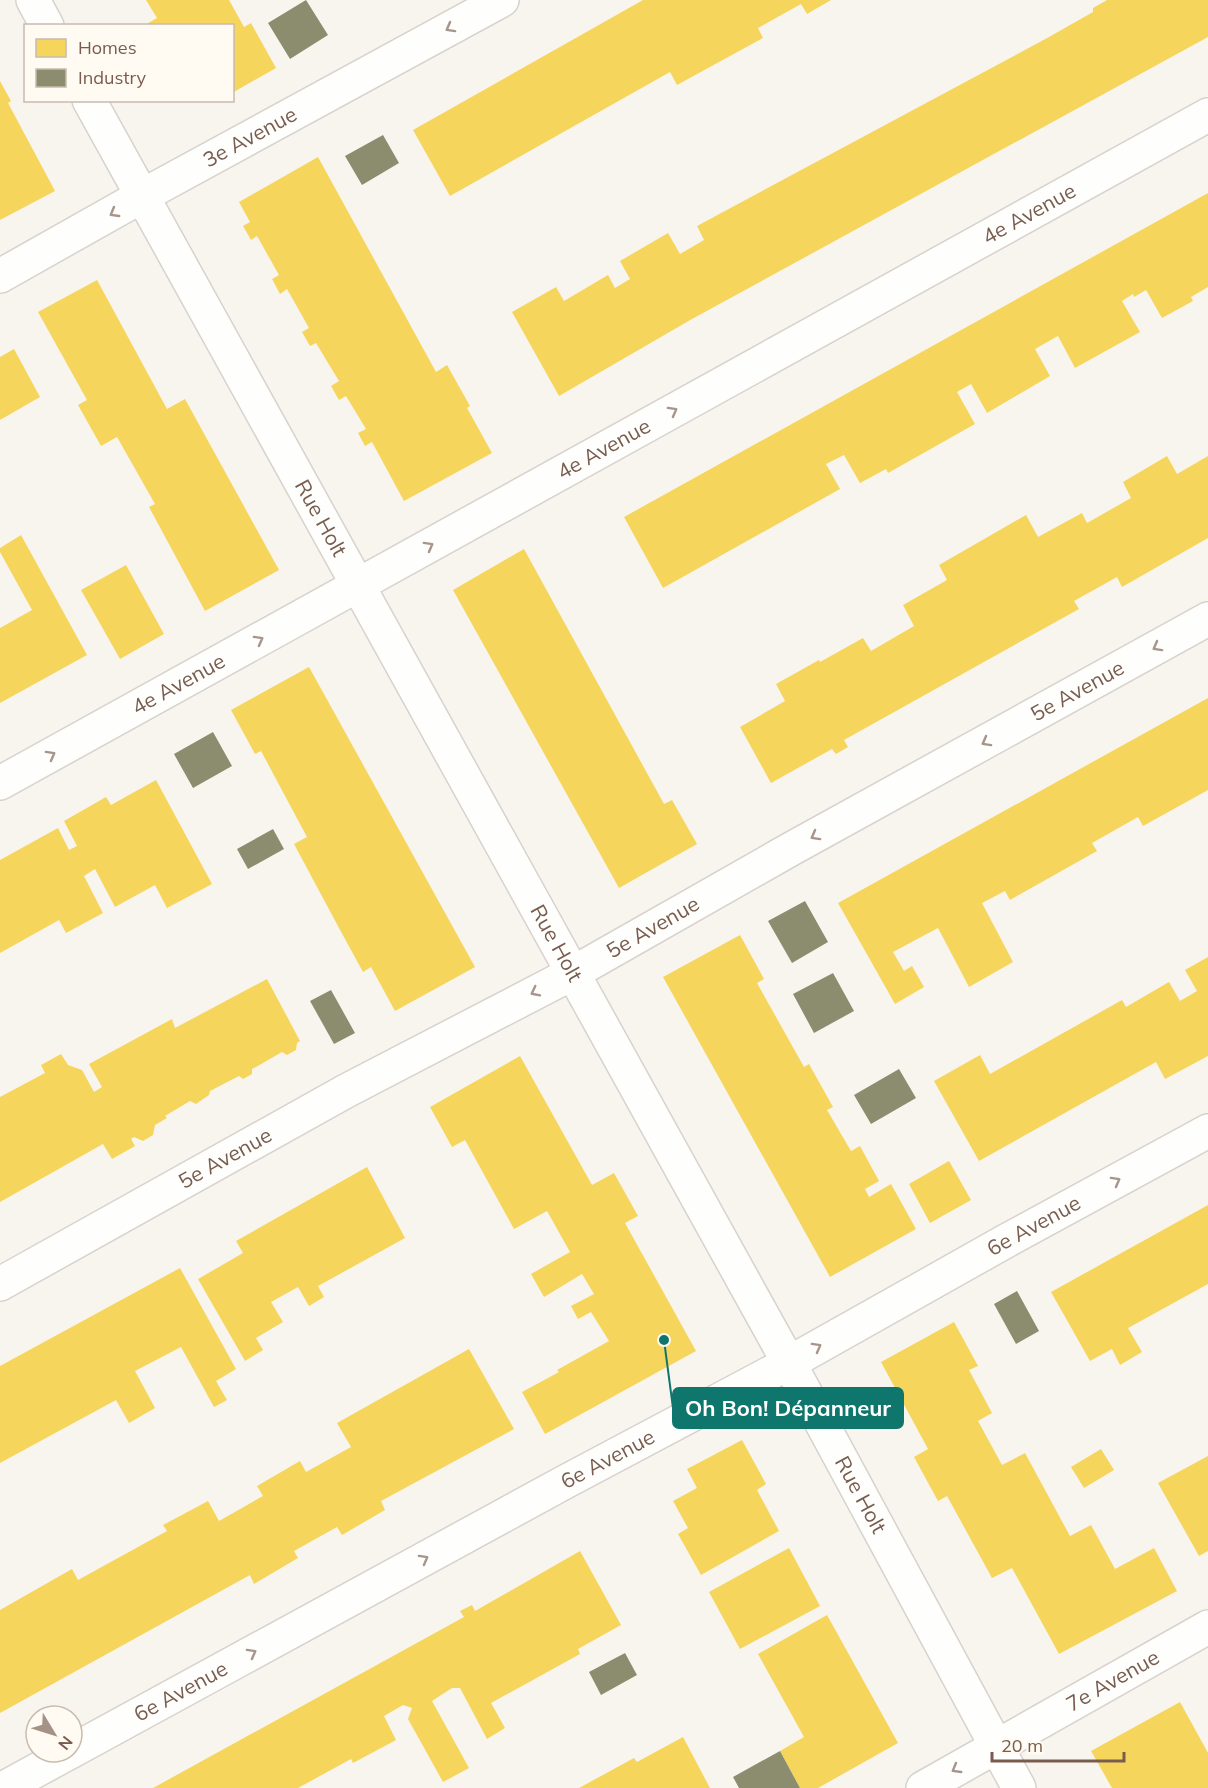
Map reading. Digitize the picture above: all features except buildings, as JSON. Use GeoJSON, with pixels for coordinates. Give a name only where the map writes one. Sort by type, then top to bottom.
{"type":"FeatureCollection","features":[{"type":"Feature","properties":{"kind":"street"},"geometry":{"type":"LineString","coordinates":[[33,0],[46,24]]}},
{"type":"Feature","properties":{"kind":"street","name":"3e Avenue"},"geometry":{"type":"LineString","coordinates":[[0,276],[502,0]]}},
{"type":"Feature","properties":{"kind":"street","name":"Rue Holt"},"geometry":{"type":"LineString","coordinates":[[90,102],[789,1363],[1020,1788]]}},
{"type":"Feature","properties":{"kind":"street","name":"4e Avenue"},"geometry":{"type":"LineString","coordinates":[[0,783],[1208,115]]}},
{"type":"Feature","properties":{"kind":"street","name":"5e Avenue"},"geometry":{"type":"LineString","coordinates":[[0,1284],[346,1091],[573,973],[791,849],[1208,619]]}},
{"type":"Feature","properties":{"kind":"street","name":"6e Avenue"},"geometry":{"type":"LineString","coordinates":[[84,1744],[789,1363],[1208,1131]]}},
{"type":"Feature","properties":{"kind":"street","name":"7e Avenue"},"geometry":{"type":"LineString","coordinates":[[923,1788],[1208,1627]]}},
{"type":"Feature","properties":{"kind":"street","name":"6e Avenue"},"geometry":{"type":"LineString","coordinates":[[4,1788],[47,1764]]}},
{"type":"Feature","properties":{"kind":"place","name":"Oh Bon! Dépanneur"},"geometry":{"type":"Point","coordinates":[664,1340]}}]}
